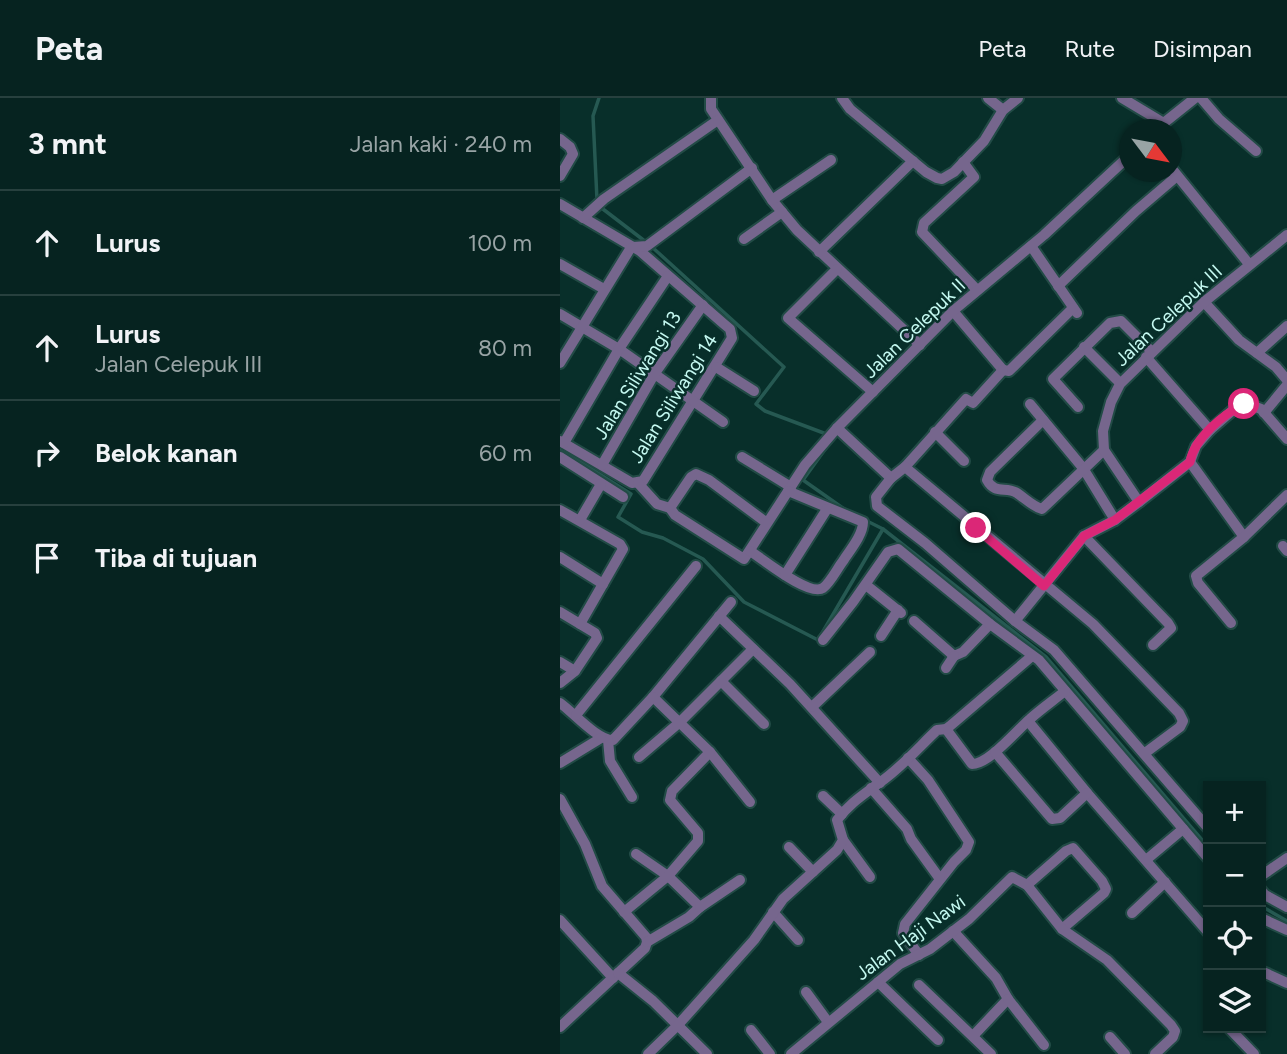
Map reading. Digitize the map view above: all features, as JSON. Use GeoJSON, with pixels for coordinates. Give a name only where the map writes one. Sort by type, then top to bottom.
{"type":"FeatureCollection","features":[{"type":"Feature","properties":{"kind":"street"},"geometry":{"type":"LineString","coordinates":[[711,98],[711,109],[718,120],[772,200],[797,230],[920,345]]}},
{"type":"Feature","properties":{"kind":"street"},"geometry":{"type":"LineString","coordinates":[[842,98],[850,108],[931,176],[942,179],[984,141],[1003,110],[1018,98]]}},
{"type":"Feature","properties":{"kind":"street"},"geometry":{"type":"LineString","coordinates":[[988,98],[1003,110]]}},
{"type":"Feature","properties":{"kind":"street"},"geometry":{"type":"LineString","coordinates":[[1122,98],[1150,119]]}},
{"type":"Feature","properties":{"kind":"street"},"geometry":{"type":"LineString","coordinates":[[1169,119],[1198,98],[1255,151]]}},
{"type":"Feature","properties":{"kind":"street"},"geometry":{"type":"LineString","coordinates":[[587,214],[604,199],[718,120]]}},
{"type":"Feature","properties":{"kind":"street"},"geometry":{"type":"LineString","coordinates":[[560,139],[570,147],[572,158],[560,176]]}},
{"type":"Feature","properties":{"kind":"street"},"geometry":{"type":"LineString","coordinates":[[772,200],[831,160]]}},
{"type":"Feature","properties":{"kind":"street"},"geometry":{"type":"LineString","coordinates":[[819,252],[913,161]]}},
{"type":"Feature","properties":{"kind":"street"},"geometry":{"type":"LineString","coordinates":[[963,162],[974,177],[921,227],[922,232],[977,290]]}},
{"type":"Feature","properties":{"kind":"street","name":"Jalan Celepuk II"},"geometry":{"type":"LineString","coordinates":[[750,551],[805,465],[836,429],[953,311],[1031,246],[1119,164]]}},
{"type":"Feature","properties":{"kind":"street"},"geometry":{"type":"LineString","coordinates":[[634,247],[647,246],[752,168]]}},
{"type":"Feature","properties":{"kind":"street"},"geometry":{"type":"LineString","coordinates":[[1058,286],[1165,182]]}},
{"type":"Feature","properties":{"kind":"street"},"geometry":{"type":"LineString","coordinates":[[1182,182],[1250,264]]}},
{"type":"Feature","properties":{"kind":"street"},"geometry":{"type":"LineString","coordinates":[[560,204],[587,214],[634,247],[703,305]]}},
{"type":"Feature","properties":{"kind":"street"},"geometry":{"type":"LineString","coordinates":[[744,239],[782,212]]}},
{"type":"Feature","properties":{"kind":"street","name":"Jalan Celepuk III"},"geometry":{"type":"LineString","coordinates":[[1104,450],[1103,431],[1119,384],[1204,302],[1287,235]]}},
{"type":"Feature","properties":{"kind":"street"},"geometry":{"type":"LineString","coordinates":[[953,311],[1003,370],[1009,372],[1075,311],[1031,246]]}},
{"type":"Feature","properties":{"kind":"street"},"geometry":{"type":"LineString","coordinates":[[560,363],[604,289],[634,247]]}},
{"type":"Feature","properties":{"kind":"street"},"geometry":{"type":"LineString","coordinates":[[560,264],[604,289]]}},
{"type":"Feature","properties":{"kind":"street"},"geometry":{"type":"LineString","coordinates":[[837,269],[788,318],[873,392]]}},
{"type":"Feature","properties":{"kind":"street"},"geometry":{"type":"LineString","coordinates":[[668,276],[562,442],[632,483],[640,482],[657,504],[670,508],[675,515],[735,556],[744,559],[750,551],[810,589],[824,587],[855,541],[863,523],[827,509],[789,489],[742,457]]}},
{"type":"Feature","properties":{"kind":"street"},"geometry":{"type":"LineString","coordinates":[[1204,302],[1239,340],[1287,380]]}},
{"type":"Feature","properties":{"kind":"street","name":"Jalan Siliwangi 14"},"geometry":{"type":"LineString","coordinates":[[640,482],[716,367],[732,338],[732,333],[703,305]]}},
{"type":"Feature","properties":{"kind":"street","name":"Jalan Siliwangi 13"},"geometry":{"type":"LineString","coordinates":[[601,465],[655,373],[703,305]]}},
{"type":"Feature","properties":{"kind":"street"},"geometry":{"type":"LineString","coordinates":[[560,314],[619,349],[723,422]]}},
{"type":"Feature","properties":{"kind":"street"},"geometry":{"type":"LineString","coordinates":[[1078,407],[1053,379],[1110,323],[1117,320],[1127,326],[1210,430]]}},
{"type":"Feature","properties":{"kind":"street"},"geometry":{"type":"LineString","coordinates":[[1257,353],[1287,326]]}},
{"type":"Feature","properties":{"kind":"street"},"geometry":{"type":"LineString","coordinates":[[1084,347],[1117,380]]}},
{"type":"Feature","properties":{"kind":"street"},"geometry":{"type":"LineString","coordinates":[[716,367],[754,391]]}},
{"type":"Feature","properties":{"kind":"street"},"geometry":{"type":"LineString","coordinates":[[1003,370],[973,404],[966,399],[905,467],[891,478],[876,498],[877,506],[1053,650],[1203,822]]}},
{"type":"Feature","properties":{"kind":"street"},"geometry":{"type":"LineString","coordinates":[[1264,413],[1287,385]]}},
{"type":"Feature","properties":{"kind":"street"},"geometry":{"type":"LineString","coordinates":[[1031,404],[1083,468],[1115,520]]}},
{"type":"Feature","properties":{"kind":"street"},"geometry":{"type":"LineString","coordinates":[[1015,621],[1084,536],[1115,520],[1190,462],[1192,453],[1210,430],[1233,410],[1244,404],[1256,406],[1287,439]]}},
{"type":"Feature","properties":{"kind":"street"},"geometry":{"type":"LineString","coordinates":[[1043,420],[990,472],[987,480],[991,487],[1016,492],[1030,504],[1042,509],[1104,450],[1139,502]]}},
{"type":"Feature","properties":{"kind":"street"},"geometry":{"type":"LineString","coordinates":[[836,429],[891,478]]}},
{"type":"Feature","properties":{"kind":"street"},"geometry":{"type":"LineString","coordinates":[[935,432],[964,461]]}},
{"type":"Feature","properties":{"kind":"street"},"geometry":{"type":"LineString","coordinates":[[560,457],[623,497]]}},
{"type":"Feature","properties":{"kind":"street"},"geometry":{"type":"LineString","coordinates":[[1190,462],[1244,537]]}},
{"type":"Feature","properties":{"kind":"street"},"geometry":{"type":"LineString","coordinates":[[905,467],[1044,586],[1093,624],[1182,717],[1180,727],[1145,753]]}},
{"type":"Feature","properties":{"kind":"street"},"geometry":{"type":"LineString","coordinates":[[670,508],[691,477],[696,474],[709,480],[767,523]]}},
{"type":"Feature","properties":{"kind":"street"},"geometry":{"type":"LineString","coordinates":[[579,520],[601,484]]}},
{"type":"Feature","properties":{"kind":"street"},"geometry":{"type":"LineString","coordinates":[[1231,623],[1198,583],[1196,576],[1244,537],[1287,495]]}},
{"type":"Feature","properties":{"kind":"street"},"geometry":{"type":"LineString","coordinates":[[785,575],[827,509]]}},
{"type":"Feature","properties":{"kind":"street"},"geometry":{"type":"LineString","coordinates":[[561,512],[579,520],[623,548],[580,624]]}},
{"type":"Feature","properties":{"kind":"street"},"geometry":{"type":"LineString","coordinates":[[1084,536],[1168,623],[1171,628],[1153,645]]}},
{"type":"Feature","properties":{"kind":"street"},"geometry":{"type":"LineString","coordinates":[[823,640],[888,552],[898,549],[989,624],[1038,658],[1203,852]]}},
{"type":"Feature","properties":{"kind":"street"},"geometry":{"type":"LineString","coordinates":[[560,557],[603,584]]}},
{"type":"Feature","properties":{"kind":"street"},"geometry":{"type":"LineString","coordinates":[[576,715],[696,566]]}},
{"type":"Feature","properties":{"kind":"street"},"geometry":{"type":"LineString","coordinates":[[866,585],[899,612],[881,636]]}},
{"type":"Feature","properties":{"kind":"street"},"geometry":{"type":"LineString","coordinates":[[560,763],[604,739],[620,734],[731,603]]}},
{"type":"Feature","properties":{"kind":"street"},"geometry":{"type":"LineString","coordinates":[[560,612],[597,635],[575,671],[560,683]]}},
{"type":"Feature","properties":{"kind":"street"},"geometry":{"type":"LineString","coordinates":[[719,616],[812,707],[875,786],[940,879]]}},
{"type":"Feature","properties":{"kind":"street"},"geometry":{"type":"LineString","coordinates":[[914,621],[954,656]]}},
{"type":"Feature","properties":{"kind":"street"},"geometry":{"type":"LineString","coordinates":[[946,668],[954,656],[963,652],[989,624]]}},
{"type":"Feature","properties":{"kind":"street"},"geometry":{"type":"LineString","coordinates":[[639,757],[680,722],[753,649]]}},
{"type":"Feature","properties":{"kind":"street"},"geometry":{"type":"LineString","coordinates":[[870,877],[843,840],[837,820],[863,793],[908,758],[937,730],[946,729],[1038,658],[1053,650]]}},
{"type":"Feature","properties":{"kind":"street"},"geometry":{"type":"LineString","coordinates":[[812,707],[870,652]]}},
{"type":"Feature","properties":{"kind":"street"},"geometry":{"type":"LineString","coordinates":[[560,662],[575,671]]}},
{"type":"Feature","properties":{"kind":"street"},"geometry":{"type":"LineString","coordinates":[[721,681],[764,724]]}},
{"type":"Feature","properties":{"kind":"street"},"geometry":{"type":"LineString","coordinates":[[946,729],[972,764],[977,765],[1065,691]]}},
{"type":"Feature","properties":{"kind":"street"},"geometry":{"type":"LineString","coordinates":[[653,697],[710,752],[750,802]]}},
{"type":"Feature","properties":{"kind":"street"},"geometry":{"type":"LineString","coordinates":[[560,703],[604,739],[610,761],[632,797]]}},
{"type":"Feature","properties":{"kind":"street"},"geometry":{"type":"LineString","coordinates":[[1028,720],[1087,793],[1203,926]]}},
{"type":"Feature","properties":{"kind":"street"},"geometry":{"type":"LineString","coordinates":[[624,912],[667,876],[698,841],[698,833],[670,800],[672,792],[710,752]]}},
{"type":"Feature","properties":{"kind":"street"},"geometry":{"type":"LineString","coordinates":[[995,752],[1052,819],[1060,818],[1087,793]]}},
{"type":"Feature","properties":{"kind":"street"},"geometry":{"type":"LineString","coordinates":[[908,758],[928,780],[969,842],[966,850],[940,879],[904,929],[903,933],[919,955]]}},
{"type":"Feature","properties":{"kind":"street"},"geometry":{"type":"LineString","coordinates":[[824,796],[842,814]]}},
{"type":"Feature","properties":{"kind":"street"},"geometry":{"type":"LineString","coordinates":[[560,799],[585,844],[602,886],[646,937],[647,942],[645,948],[560,1027]]}},
{"type":"Feature","properties":{"kind":"street"},"geometry":{"type":"LineString","coordinates":[[1146,860],[1183,829]]}},
{"type":"Feature","properties":{"kind":"street"},"geometry":{"type":"LineString","coordinates":[[648,1054],[678,1025],[754,940],[773,912],[837,850],[843,840]]}},
{"type":"Feature","properties":{"kind":"street"},"geometry":{"type":"LineString","coordinates":[[789,847],[813,872]]}},
{"type":"Feature","properties":{"kind":"street"},"geometry":{"type":"LineString","coordinates":[[1062,929],[1106,889],[1073,848],[1027,885],[1062,929],[1107,960],[1171,1025],[1175,1031],[1173,1037],[1156,1054]]}},
{"type":"Feature","properties":{"kind":"street"},"geometry":{"type":"LineString","coordinates":[[636,854],[667,876],[700,907]]}},
{"type":"Feature","properties":{"kind":"street"},"geometry":{"type":"LineString","coordinates":[[1266,873],[1287,858]]}},
{"type":"Feature","properties":{"kind":"street","name":"Jalan Haji Nawi"},"geometry":{"type":"LineString","coordinates":[[791,1054],[900,964],[919,955],[969,919],[1009,878],[1015,878],[1027,885]]}},
{"type":"Feature","properties":{"kind":"street"},"geometry":{"type":"LineString","coordinates":[[647,942],[689,917],[740,880]]}},
{"type":"Feature","properties":{"kind":"street"},"geometry":{"type":"LineString","coordinates":[[1132,913],[1165,882]]}},
{"type":"Feature","properties":{"kind":"street"},"geometry":{"type":"LineString","coordinates":[[1266,896],[1271,901],[1287,907]]}},
{"type":"Feature","properties":{"kind":"street"},"geometry":{"type":"LineString","coordinates":[[1266,910],[1271,901]]}},
{"type":"Feature","properties":{"kind":"street"},"geometry":{"type":"LineString","coordinates":[[773,912],[798,940]]}},
{"type":"Feature","properties":{"kind":"street"},"geometry":{"type":"LineString","coordinates":[[1266,919],[1287,930]]}},
{"type":"Feature","properties":{"kind":"street"},"geometry":{"type":"LineString","coordinates":[[560,920],[615,975],[678,1025],[707,1054]]}},
{"type":"Feature","properties":{"kind":"street"},"geometry":{"type":"LineString","coordinates":[[953,931],[996,978],[1008,999],[1044,1045]]}},
{"type":"Feature","properties":{"kind":"street"},"geometry":{"type":"LineString","coordinates":[[1266,973],[1287,983]]}},
{"type":"Feature","properties":{"kind":"street"},"geometry":{"type":"LineString","coordinates":[[878,982],[939,1040]]}},
{"type":"Feature","properties":{"kind":"street"},"geometry":{"type":"LineString","coordinates":[[919,985],[991,1054]]}},
{"type":"Feature","properties":{"kind":"street"},"geometry":{"type":"LineString","coordinates":[[806,992],[828,1022]]}},
{"type":"Feature","properties":{"kind":"street"},"geometry":{"type":"LineString","coordinates":[[973,1036],[1008,999]]}},
{"type":"Feature","properties":{"kind":"street"},"geometry":{"type":"LineString","coordinates":[[751,1030],[770,1054]]}},
{"type":"Feature","properties":{"kind":"street"},"geometry":{"type":"LineString","coordinates":[[1234,1033],[1254,1054]]}},
{"type":"Feature","properties":{"kind":"street"},"geometry":{"type":"LineString","coordinates":[[1110,1037],[1125,1054]]}},
{"type":"Feature","properties":{"kind":"waterway"},"geometry":{"type":"LineString","coordinates":[[597,200],[593,116],[599,98]]}},
{"type":"Feature","properties":{"kind":"waterway"},"geometry":{"type":"LineString","coordinates":[[599,206],[646,242]]}},
{"type":"Feature","properties":{"kind":"waterway"},"geometry":{"type":"LineString","coordinates":[[652,247],[784,367],[756,404],[765,411],[829,435]]}},
{"type":"Feature","properties":{"kind":"waterway"},"geometry":{"type":"LineString","coordinates":[[826,448],[803,480],[847,511]]}},
{"type":"Feature","properties":{"kind":"waterway"},"geometry":{"type":"LineString","coordinates":[[560,449],[631,494],[618,517],[642,532],[663,538],[703,559],[744,602],[818,640],[883,529]]}},
{"type":"Feature","properties":{"kind":"waterway"},"geometry":{"type":"LineString","coordinates":[[867,521],[883,529],[1046,657],[1205,844]]}},
{"type":"Feature","properties":{"kind":"waterway"},"geometry":{"type":"LineString","coordinates":[[1263,907],[1287,921]]}},
{"type":"Feature","properties":{"kind":"route"},"geometry":{"type":"LineString","coordinates":[[976,528],[1044,586],[1084,536],[1115,520],[1190,462],[1196,446],[1210,430],[1244,404]]}}]}
